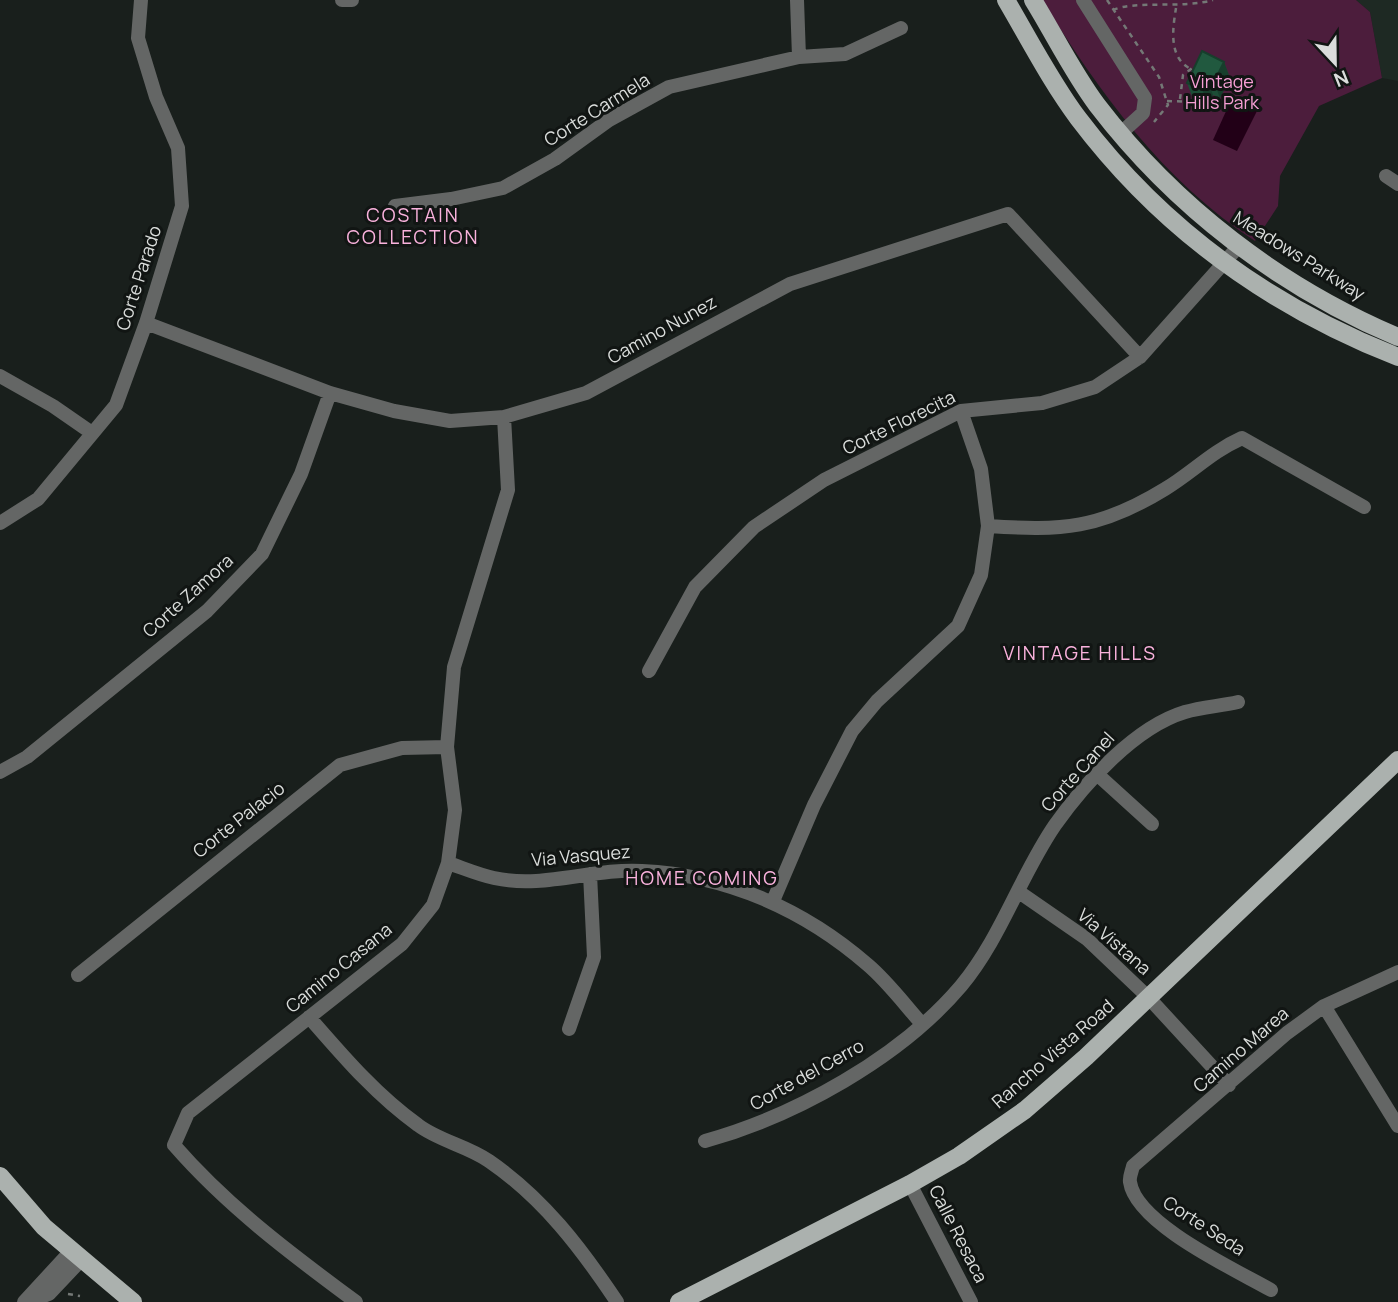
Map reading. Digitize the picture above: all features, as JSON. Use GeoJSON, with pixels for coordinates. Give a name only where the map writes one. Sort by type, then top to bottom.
{"type":"FeatureCollection","features":[{"type":"Feature","properties":{"kind":"main road"},"geometry":{"type":"LineString","coordinates":[[1006,0],[1076,116],[1098,144],[1177,226],[1225,265],[1296,310],[1398,357]]}},
{"type":"Feature","properties":{"kind":"main road","name":"Meadows Parkway"},"geometry":{"type":"LineString","coordinates":[[1033,0],[1095,103],[1193,209],[1238,247],[1317,296],[1398,337]]}},
{"type":"Feature","properties":{"kind":"main road","name":"Rancho Vista Road"},"geometry":{"type":"LineString","coordinates":[[679,1302],[910,1184],[959,1156],[1025,1110],[1398,760]]}},
{"type":"Feature","properties":{"kind":"main road"},"geometry":{"type":"LineString","coordinates":[[0,1176],[44,1227],[133,1302]]}},
{"type":"Feature","properties":{"kind":"street","name":"Corte Parado"},"geometry":{"type":"LineString","coordinates":[[0,523],[38,499],[116,405],[146,323],[182,206],[177,148],[156,97],[138,38],[141,0]]}},
{"type":"Feature","properties":{"kind":"street"},"geometry":{"type":"LineString","coordinates":[[342,0],[352,0]]}},
{"type":"Feature","properties":{"kind":"street"},"geometry":{"type":"LineString","coordinates":[[797,0],[799,57]]}},
{"type":"Feature","properties":{"kind":"street"},"geometry":{"type":"LineString","coordinates":[[1083,0],[1145,99],[1143,113],[1121,133]]}},
{"type":"Feature","properties":{"kind":"street","name":"Corte Carmela"},"geometry":{"type":"LineString","coordinates":[[395,206],[451,200],[503,188],[555,159],[609,120],[669,87],[799,57],[845,54],[901,28]]}},
{"type":"Feature","properties":{"kind":"street","name":"Camino Nunez"},"geometry":{"type":"LineString","coordinates":[[146,323],[330,393],[394,411],[450,421],[504,417],[586,393],[790,284],[1008,214],[1140,357]]}},
{"type":"Feature","properties":{"kind":"street","name":"Corte Florecita"},"geometry":{"type":"LineString","coordinates":[[649,671],[695,587],[754,527],[824,481],[961,411],[1042,403],[1095,387],[1140,357],[1225,265],[1238,247]]}},
{"type":"Feature","properties":{"kind":"street"},"geometry":{"type":"LineString","coordinates":[[0,376],[53,406],[92,433]]}},
{"type":"Feature","properties":{"kind":"street","name":"Corte Zamora"},"geometry":{"type":"LineString","coordinates":[[0,772],[27,757],[207,611],[262,554],[301,474],[330,393]]}},
{"type":"Feature","properties":{"kind":"street"},"geometry":{"type":"LineString","coordinates":[[773,901],[814,805],[852,731],[877,701],[958,625],[981,575],[988,526],[981,469],[961,411]]}},
{"type":"Feature","properties":{"kind":"street","name":"Camino Casana"},"geometry":{"type":"LineString","coordinates":[[356,1302],[291,1254],[210,1185],[174,1144],[188,1113],[402,944],[433,905],[449,863],[455,810],[446,747],[454,667],[509,490],[504,417]]}},
{"type":"Feature","properties":{"kind":"street"},"geometry":{"type":"LineString","coordinates":[[988,526],[1051,530],[1110,519],[1167,488],[1215,450],[1242,438],[1364,507]]}},
{"type":"Feature","properties":{"kind":"street","name":"Corte Canel"},"geometry":{"type":"LineString","coordinates":[[1019,892],[1055,825],[1136,736],[1184,713],[1238,702]]}},
{"type":"Feature","properties":{"kind":"street","name":"Corte Palacio"},"geometry":{"type":"LineString","coordinates":[[78,975],[340,765],[402,748],[446,747]]}},
{"type":"Feature","properties":{"kind":"street"},"geometry":{"type":"LineString","coordinates":[[1098,775],[1152,824]]}},
{"type":"Feature","properties":{"kind":"street","name":"Via Vasquez"},"geometry":{"type":"LineString","coordinates":[[449,863],[494,879],[544,881],[590,874],[641,871],[698,878],[773,901],[820,927],[871,967],[922,1024]]}},
{"type":"Feature","properties":{"kind":"street"},"geometry":{"type":"LineString","coordinates":[[569,1029],[594,957],[590,874]]}},
{"type":"Feature","properties":{"kind":"street","name":"Via Vistana"},"geometry":{"type":"LineString","coordinates":[[1019,892],[1087,939],[1148,997],[1229,1085]]}},
{"type":"Feature","properties":{"kind":"street","name":"Corte del Cerro"},"geometry":{"type":"LineString","coordinates":[[705,1141],[754,1127],[861,1070],[922,1024],[961,985],[1019,892]]}},
{"type":"Feature","properties":{"kind":"street","name":"Camino Marea"},"geometry":{"type":"LineString","coordinates":[[1130,1181],[1133,1166],[1287,1032],[1324,1006],[1398,972]]}},
{"type":"Feature","properties":{"kind":"street"},"geometry":{"type":"LineString","coordinates":[[1324,1006],[1398,1126]]}},
{"type":"Feature","properties":{"kind":"street"},"geometry":{"type":"LineString","coordinates":[[309,1017],[364,1079],[420,1127],[487,1159],[524,1188],[559,1223],[617,1302]]}},
{"type":"Feature","properties":{"kind":"street","name":"Corte Seda"},"geometry":{"type":"LineString","coordinates":[[1130,1181],[1147,1212],[1178,1236],[1270,1290]]}},
{"type":"Feature","properties":{"kind":"street","name":"Calle Resaca"},"geometry":{"type":"LineString","coordinates":[[910,1184],[965,1300]]}},
{"type":"Feature","properties":{"kind":"street"},"geometry":{"type":"LineString","coordinates":[[25,1302],[77,1255]]}},
{"type":"Feature","properties":{"kind":"path"},"geometry":{"type":"LineString","coordinates":[[1113,10],[1134,3],[1184,6],[1213,0]]}},
{"type":"Feature","properties":{"kind":"path"},"geometry":{"type":"LineString","coordinates":[[1176,8],[1174,46],[1184,66],[1189,68]]}},
{"type":"Feature","properties":{"kind":"path"},"geometry":{"type":"LineString","coordinates":[[1180,99],[1180,81],[1189,68],[1206,62]]}},
{"type":"Feature","properties":{"kind":"path"},"geometry":{"type":"LineString","coordinates":[[1167,101],[1180,99],[1195,102]]}},
{"type":"Feature","properties":{"kind":"path"},"geometry":{"type":"LineString","coordinates":[[60,1299],[69,1294],[80,1296]]}},
{"type":"Feature","properties":{"kind":"shaded area"},"geometry":{"type":"Polygon","coordinates":[[[1356,0],[1398,0],[1398,81],[1382,78],[1370,12],[1356,0]]]}},
{"type":"Feature","properties":{"kind":"shaded area"},"geometry":{"type":"Polygon","coordinates":[[[1232,98],[1257,111],[1237,151],[1213,140],[1232,98]]]}},
{"type":"Feature","properties":{"kind":"green space","name":"Vintage Hills Park"},"geometry":{"type":"Polygon","coordinates":[[[1042,0],[1356,0],[1370,12],[1382,78],[1319,106],[1280,176],[1278,206],[1255,241],[1191,191],[1162,163],[1110,101],[1042,0]]]}},
{"type":"Feature","properties":{"kind":"building"},"geometry":{"type":"Polygon","coordinates":[[[1202,51],[1224,62],[1214,82],[1207,80],[1202,89],[1187,83],[1202,51]]]}},
{"type":"Feature","properties":{"kind":"district","name":"COSTAIN COLLECTION"},"geometry":{"type":"Point","coordinates":[413,226]}},
{"type":"Feature","properties":{"kind":"district","name":"VINTAGE HILLS"},"geometry":{"type":"Point","coordinates":[1080,653]}},
{"type":"Feature","properties":{"kind":"district","name":"HOME COMING"},"geometry":{"type":"Point","coordinates":[702,878]}}]}
